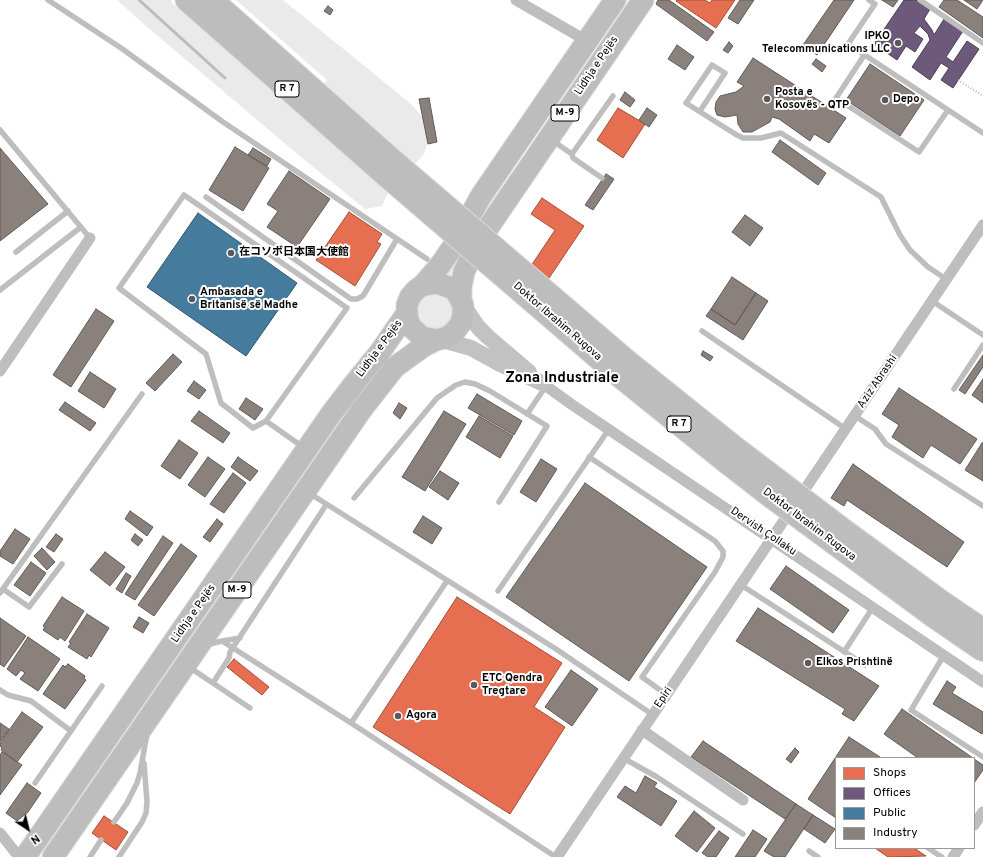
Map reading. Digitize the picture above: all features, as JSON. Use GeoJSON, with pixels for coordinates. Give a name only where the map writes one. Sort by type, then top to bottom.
{"type":"FeatureCollection","features":[{"type":"Feature","properties":{"kind":"highway","name":"Doktor Ibrahim Rugova"},"geometry":{"type":"LineString","coordinates":[[186,0],[393,171],[734,446],[942,602],[983,629]]}},
{"type":"Feature","properties":{"kind":"highway","name":"Doktor Ibrahim Rugova"},"geometry":{"type":"LineString","coordinates":[[213,0],[393,171],[616,374],[769,496],[907,598],[983,651]]}},
{"type":"Feature","properties":{"kind":"highway","name":"Lidhja e Pejës"},"geometry":{"type":"LineString","coordinates":[[438,339],[422,337],[416,332],[408,320],[406,313],[410,297],[423,285],[441,264],[452,248],[481,196],[615,0]]}},
{"type":"Feature","properties":{"kind":"highway","name":"Lidhja e Pejës"},"geometry":{"type":"LineString","coordinates":[[53,857],[305,491],[387,376],[404,359],[438,339],[448,336],[455,331],[461,323],[463,314],[461,287],[464,272],[477,244],[643,0]]}},
{"type":"Feature","properties":{"kind":"highway"},"geometry":{"type":"LineString","coordinates":[[331,414],[403,292],[427,259],[481,196]]}},
{"type":"Feature","properties":{"kind":"highway"},"geometry":{"type":"LineString","coordinates":[[423,285],[437,283],[445,284],[451,288],[462,302]]}},
{"type":"Feature","properties":{"kind":"highway","name":"Lidhja e Pejës"},"geometry":{"type":"LineString","coordinates":[[25,857],[331,414],[380,352],[406,313]]}},
{"type":"Feature","properties":{"kind":"street"},"geometry":{"type":"LineString","coordinates":[[516,0],[587,41]]}},
{"type":"Feature","properties":{"kind":"street","name":"Aziz Abrashi"},"geometry":{"type":"LineString","coordinates":[[772,539],[983,225]]}},
{"type":"Feature","properties":{"kind":"street"},"geometry":{"type":"LineString","coordinates":[[0,371],[90,238]]}},
{"type":"Feature","properties":{"kind":"street"},"geometry":{"type":"LineString","coordinates":[[462,302],[478,327],[488,338],[544,384]]}},
{"type":"Feature","properties":{"kind":"street"},"geometry":{"type":"LineString","coordinates":[[438,339],[471,348],[500,364],[544,384]]}},
{"type":"Feature","properties":{"kind":"street","name":"Dervish Çollaku"},"geometry":{"type":"LineString","coordinates":[[544,384],[983,682]]}},
{"type":"Feature","properties":{"kind":"street","name":"Epiri"},"geometry":{"type":"LineString","coordinates":[[556,857],[772,539]]}},
{"type":"Feature","properties":{"kind":"street"},"geometry":{"type":"LineString","coordinates":[[642,730],[744,800]]}},
{"type":"Feature","properties":{"kind":"street"},"geometry":{"type":"LineString","coordinates":[[975,824],[983,812]]}},
{"type":"Feature","properties":{"kind":"street"},"geometry":{"type":"LineString","coordinates":[[0,833],[19,857]]}},
{"type":"Feature","properties":{"kind":"lane"},"geometry":{"type":"LineString","coordinates":[[48,0],[121,48],[223,122],[427,259]]}},
{"type":"Feature","properties":{"kind":"lane"},"geometry":{"type":"LineString","coordinates":[[869,0],[875,4],[848,44],[983,133]]}},
{"type":"Feature","properties":{"kind":"lane"},"geometry":{"type":"LineString","coordinates":[[920,0],[983,42]]}},
{"type":"Feature","properties":{"kind":"lane"},"geometry":{"type":"LineString","coordinates":[[864,54],[836,98],[919,152],[948,110]]}},
{"type":"Feature","properties":{"kind":"lane"},"geometry":{"type":"LineString","coordinates":[[700,111],[725,73],[712,65],[686,103],[742,138],[761,138],[781,133],[881,197],[900,235],[910,250],[928,267],[946,280]]}},
{"type":"Feature","properties":{"kind":"lane"},"geometry":{"type":"LineString","coordinates":[[572,154],[613,96]]}},
{"type":"Feature","properties":{"kind":"lane"},"geometry":{"type":"LineString","coordinates":[[0,130],[90,238]]}},
{"type":"Feature","properties":{"kind":"lane"},"geometry":{"type":"LineString","coordinates":[[548,138],[572,154],[573,158],[602,178]]}},
{"type":"Feature","properties":{"kind":"lane"},"geometry":{"type":"LineString","coordinates":[[184,195],[347,308],[266,421],[254,428],[221,404],[206,354],[119,288],[184,195]]}},
{"type":"Feature","properties":{"kind":"lane"},"geometry":{"type":"LineString","coordinates":[[206,197],[351,299],[357,299],[363,296],[397,239]]}},
{"type":"Feature","properties":{"kind":"lane"},"geometry":{"type":"LineString","coordinates":[[16,252],[68,211]]}},
{"type":"Feature","properties":{"kind":"lane"},"geometry":{"type":"LineString","coordinates":[[0,290],[80,227]]}},
{"type":"Feature","properties":{"kind":"lane"},"geometry":{"type":"LineString","coordinates":[[932,301],[983,335]]}},
{"type":"Feature","properties":{"kind":"lane"},"geometry":{"type":"LineString","coordinates":[[702,331],[846,429]]}},
{"type":"Feature","properties":{"kind":"lane"},"geometry":{"type":"LineString","coordinates":[[954,389],[983,346]]}},
{"type":"Feature","properties":{"kind":"lane"},"geometry":{"type":"LineString","coordinates":[[354,498],[427,408],[437,398],[456,385],[465,382],[475,384],[490,391],[547,426],[499,502]]}},
{"type":"Feature","properties":{"kind":"lane"},"geometry":{"type":"LineString","coordinates":[[527,414],[544,384]]}},
{"type":"Feature","properties":{"kind":"lane"},"geometry":{"type":"LineString","coordinates":[[62,564],[29,607],[1,591],[142,394]]}},
{"type":"Feature","properties":{"kind":"lane"},"geometry":{"type":"LineString","coordinates":[[855,416],[875,429],[886,444],[983,506]]}},
{"type":"Feature","properties":{"kind":"lane"},"geometry":{"type":"LineString","coordinates":[[266,421],[307,450]]}},
{"type":"Feature","properties":{"kind":"lane"},"geometry":{"type":"LineString","coordinates":[[498,591],[609,429]]}},
{"type":"Feature","properties":{"kind":"lane"},"geometry":{"type":"LineString","coordinates":[[590,458],[715,542],[723,551],[723,557],[715,572],[642,677],[666,695]]}},
{"type":"Feature","properties":{"kind":"lane"},"geometry":{"type":"LineString","coordinates":[[305,491],[556,649],[653,715]]}},
{"type":"Feature","properties":{"kind":"lane"},"geometry":{"type":"LineString","coordinates":[[213,683],[229,658],[230,652],[326,505]]}},
{"type":"Feature","properties":{"kind":"lane"},"geometry":{"type":"LineString","coordinates":[[351,723],[447,581]]}},
{"type":"Feature","properties":{"kind":"lane"},"geometry":{"type":"LineString","coordinates":[[741,585],[865,665]]}},
{"type":"Feature","properties":{"kind":"lane"},"geometry":{"type":"LineString","coordinates":[[844,652],[873,607]]}},
{"type":"Feature","properties":{"kind":"lane"},"geometry":{"type":"LineString","coordinates":[[198,647],[240,638]]}},
{"type":"Feature","properties":{"kind":"lane"},"geometry":{"type":"LineString","coordinates":[[222,641],[556,857]]}},
{"type":"Feature","properties":{"kind":"lane"},"geometry":{"type":"LineString","coordinates":[[944,655],[910,710],[983,757]]}},
{"type":"Feature","properties":{"kind":"lane"},"geometry":{"type":"LineString","coordinates":[[186,665],[250,708]]}},
{"type":"Feature","properties":{"kind":"lane"},"geometry":{"type":"LineString","coordinates":[[35,783],[102,686]]}},
{"type":"Feature","properties":{"kind":"lane"},"geometry":{"type":"LineString","coordinates":[[0,690],[8,695],[31,701],[71,731]]}},
{"type":"Feature","properties":{"kind":"lane"},"geometry":{"type":"LineString","coordinates":[[114,822],[127,803],[137,783],[150,717]]}},
{"type":"Feature","properties":{"kind":"lane"},"geometry":{"type":"LineString","coordinates":[[119,857],[142,822],[146,813],[147,802],[144,753]]}},
{"type":"Feature","properties":{"kind":"lane"},"geometry":{"type":"LineString","coordinates":[[623,758],[657,776],[743,834]]}},
{"type":"Feature","properties":{"kind":"lane"},"geometry":{"type":"LineString","coordinates":[[90,857],[102,840]]}},
{"type":"Feature","properties":{"kind":"lane"},"geometry":{"type":"LineString","coordinates":[[930,849],[942,857]]}},
{"type":"Feature","properties":{"kind":"lane"},"geometry":{"type":"LineString","coordinates":[[808,851],[818,857]]}},
{"type":"Feature","properties":{"kind":"path"},"geometry":{"type":"LineString","coordinates":[[958,80],[983,96]]}},
{"type":"Feature","properties":{"kind":"shaded area"},"geometry":{"type":"Polygon","coordinates":[[[117,0],[172,0],[171,2],[299,111],[327,80],[236,0],[283,0],[410,103],[432,128],[424,154],[387,194],[382,206],[365,209],[301,157],[117,0]]]}},
{"type":"Feature","properties":{"kind":"shaded area"},"geometry":{"type":"Polygon","coordinates":[[[621,0],[629,0],[525,150],[467,245],[454,278],[440,274],[621,0]]]}},
{"type":"Feature","properties":{"kind":"shaded area"},"geometry":{"type":"Polygon","coordinates":[[[438,291],[454,302],[452,322],[441,330],[428,330],[418,321],[417,303],[420,297],[438,291]]]}},
{"type":"Feature","properties":{"kind":"building: Shops"},"geometry":{"type":"Polygon","coordinates":[[[705,0],[710,3],[712,0],[735,0],[716,28],[676,1],[705,0]]]}},
{"type":"Feature","properties":{"kind":"building: Shops"},"geometry":{"type":"Polygon","coordinates":[[[618,108],[645,124],[623,158],[597,140],[618,108]]]}},
{"type":"Feature","properties":{"kind":"building: Shops"},"geometry":{"type":"Polygon","coordinates":[[[542,198],[584,226],[545,284],[527,272],[555,230],[531,214],[542,198]]]}},
{"type":"Feature","properties":{"kind":"building: Shops"},"geometry":{"type":"Polygon","coordinates":[[[349,212],[382,234],[377,242],[381,244],[355,286],[316,260],[349,212]]]}},
{"type":"Feature","properties":{"kind":"building: Shops","name":"ETC Qendra Tregtare"},"geometry":{"type":"Polygon","coordinates":[[[457,597],[562,663],[534,707],[565,727],[510,814],[373,727],[457,597]]]}},
{"type":"Feature","properties":{"kind":"building: Shops"},"geometry":{"type":"Polygon","coordinates":[[[234,659],[269,687],[262,695],[227,667],[234,659]]]}},
{"type":"Feature","properties":{"kind":"building: Shops"},"geometry":{"type":"Polygon","coordinates":[[[104,816],[128,832],[116,850],[92,833],[104,816]]]}},
{"type":"Feature","properties":{"kind":"building: Shops"},"geometry":{"type":"Polygon","coordinates":[[[876,849],[916,849],[926,856],[888,857],[876,849]]]}},
{"type":"Feature","properties":{"kind":"building: Offices","name":"IPKO Telecommunications LLC"},"geometry":{"type":"Polygon","coordinates":[[[904,0],[916,0],[930,9],[924,19],[934,35],[944,19],[963,31],[946,57],[953,62],[967,41],[979,49],[953,88],[941,80],[949,68],[941,63],[930,80],[912,67],[930,40],[928,34],[920,26],[914,33],[923,39],[915,52],[906,46],[897,60],[874,44],[904,0]]]}},
{"type":"Feature","properties":{"kind":"building: Public"},"geometry":{"type":"Polygon","coordinates":[[[198,213],[297,283],[246,356],[147,287],[198,213]]]}},
{"type":"Feature","properties":{"kind":"building: Industry"},"geometry":{"type":"Polygon","coordinates":[[[658,0],[669,0],[714,32],[707,41],[656,4],[658,0]]]}},
{"type":"Feature","properties":{"kind":"building: Industry"},"geometry":{"type":"Polygon","coordinates":[[[740,0],[754,0],[738,24],[728,18],[740,0]]]}},
{"type":"Feature","properties":{"kind":"building: Industry"},"geometry":{"type":"Polygon","coordinates":[[[834,0],[854,0],[817,55],[803,45],[834,0]]]}},
{"type":"Feature","properties":{"kind":"building: Industry"},"geometry":{"type":"Polygon","coordinates":[[[882,0],[898,0],[893,7],[882,0]]]}},
{"type":"Feature","properties":{"kind":"building: Industry"},"geometry":{"type":"Polygon","coordinates":[[[944,0],[957,0],[983,17],[983,38],[939,7],[944,0]]]}},
{"type":"Feature","properties":{"kind":"building: Industry"},"geometry":{"type":"Polygon","coordinates":[[[964,0],[983,0],[977,9],[964,0]]]}},
{"type":"Feature","properties":{"kind":"building: Industry"},"geometry":{"type":"Polygon","coordinates":[[[328,6],[333,10],[330,15],[324,11],[328,6]]]}},
{"type":"Feature","properties":{"kind":"building: Industry"},"geometry":{"type":"Polygon","coordinates":[[[729,42],[733,46],[728,53],[723,50],[729,42]]]}},
{"type":"Feature","properties":{"kind":"building: Industry"},"geometry":{"type":"Polygon","coordinates":[[[677,45],[694,57],[685,70],[668,59],[677,45]]]}},
{"type":"Feature","properties":{"kind":"building: Industry","name":"Posta e Kosovës - QTP"},"geometry":{"type":"Polygon","coordinates":[[[753,58],[846,118],[829,143],[814,134],[810,141],[779,119],[772,117],[770,122],[752,132],[743,132],[738,124],[737,115],[725,117],[717,115],[715,109],[716,102],[720,96],[736,92],[744,86],[737,82],[753,58]]]}},
{"type":"Feature","properties":{"kind":"building: Industry"},"geometry":{"type":"Polygon","coordinates":[[[816,59],[826,66],[822,72],[812,64],[816,59]]]}},
{"type":"Feature","properties":{"kind":"building: Industry","name":"Depo"},"geometry":{"type":"Polygon","coordinates":[[[870,64],[924,100],[900,136],[846,100],[870,64]]]}},
{"type":"Feature","properties":{"kind":"building: Industry"},"geometry":{"type":"Polygon","coordinates":[[[625,92],[635,100],[630,107],[620,100],[625,92]]]}},
{"type":"Feature","properties":{"kind":"building: Industry"},"geometry":{"type":"Polygon","coordinates":[[[429,98],[437,142],[428,144],[419,99],[429,98]]]}},
{"type":"Feature","properties":{"kind":"building: Industry"},"geometry":{"type":"Polygon","coordinates":[[[647,108],[657,115],[649,127],[639,120],[647,108]]]}},
{"type":"Feature","properties":{"kind":"building: Industry"},"geometry":{"type":"Polygon","coordinates":[[[780,140],[826,173],[818,185],[772,152],[780,140]]]}},
{"type":"Feature","properties":{"kind":"building: Industry"},"geometry":{"type":"Polygon","coordinates":[[[235,147],[269,168],[243,211],[209,190],[235,147]]]}},
{"type":"Feature","properties":{"kind":"building: Industry"},"geometry":{"type":"Polygon","coordinates":[[[0,148],[48,204],[0,241],[0,148]]]}},
{"type":"Feature","properties":{"kind":"building: Industry"},"geometry":{"type":"Polygon","coordinates":[[[253,148],[271,159],[267,166],[248,155],[253,148]]]}},
{"type":"Feature","properties":{"kind":"building: Industry"},"geometry":{"type":"Polygon","coordinates":[[[289,171],[330,199],[297,247],[267,227],[278,211],[267,204],[289,171]]]}},
{"type":"Feature","properties":{"kind":"building: Industry"},"geometry":{"type":"Polygon","coordinates":[[[606,174],[614,179],[593,210],[585,205],[606,174]]]}},
{"type":"Feature","properties":{"kind":"building: Industry"},"geometry":{"type":"Polygon","coordinates":[[[745,215],[763,228],[750,246],[732,232],[745,215]]]}},
{"type":"Feature","properties":{"kind":"building: Industry"},"geometry":{"type":"Polygon","coordinates":[[[732,277],[756,293],[735,325],[711,309],[732,277]]]}},
{"type":"Feature","properties":{"kind":"building: Industry"},"geometry":{"type":"Polygon","coordinates":[[[756,293],[768,301],[743,340],[706,316],[711,309],[735,325],[756,293]]]}},
{"type":"Feature","properties":{"kind":"building: Industry"},"geometry":{"type":"Polygon","coordinates":[[[96,309],[114,321],[71,387],[53,375],[96,309]]]}},
{"type":"Feature","properties":{"kind":"building: Industry"},"geometry":{"type":"Polygon","coordinates":[[[703,351],[713,357],[710,361],[701,355],[703,351]]]}},
{"type":"Feature","properties":{"kind":"building: Industry"},"geometry":{"type":"Polygon","coordinates":[[[173,354],[182,362],[155,391],[146,383],[173,354]]]}},
{"type":"Feature","properties":{"kind":"building: Industry"},"geometry":{"type":"Polygon","coordinates":[[[983,355],[983,367],[965,394],[959,390],[983,355]]]}},
{"type":"Feature","properties":{"kind":"building: Industry"},"geometry":{"type":"Polygon","coordinates":[[[90,372],[116,389],[104,408],[78,391],[90,372]]]}},
{"type":"Feature","properties":{"kind":"building: Industry"},"geometry":{"type":"Polygon","coordinates":[[[983,379],[983,403],[972,395],[983,379]]]}},
{"type":"Feature","properties":{"kind":"building: Industry"},"geometry":{"type":"Polygon","coordinates":[[[194,381],[206,390],[199,399],[187,391],[194,381]]]}},
{"type":"Feature","properties":{"kind":"building: Industry"},"geometry":{"type":"Polygon","coordinates":[[[899,388],[977,439],[960,464],[931,445],[923,458],[892,437],[899,425],[882,414],[899,388]]]}},
{"type":"Feature","properties":{"kind":"building: Industry"},"geometry":{"type":"Polygon","coordinates":[[[477,394],[522,421],[514,435],[468,408],[477,394]]]}},
{"type":"Feature","properties":{"kind":"building: Industry"},"geometry":{"type":"Polygon","coordinates":[[[246,398],[263,409],[255,420],[239,409],[246,398]]]}},
{"type":"Feature","properties":{"kind":"building: Industry"},"geometry":{"type":"Polygon","coordinates":[[[65,402],[96,423],[90,431],[59,410],[65,402]]]}},
{"type":"Feature","properties":{"kind":"building: Industry"},"geometry":{"type":"Polygon","coordinates":[[[399,403],[407,408],[400,419],[393,413],[399,403]]]}},
{"type":"Feature","properties":{"kind":"building: Industry"},"geometry":{"type":"Polygon","coordinates":[[[199,411],[230,433],[223,443],[191,421],[199,411]]]}},
{"type":"Feature","properties":{"kind":"building: Industry"},"geometry":{"type":"Polygon","coordinates":[[[444,411],[466,424],[425,491],[402,477],[444,411]]]}},
{"type":"Feature","properties":{"kind":"building: Industry"},"geometry":{"type":"Polygon","coordinates":[[[479,416],[513,436],[500,458],[466,437],[479,416]]]}},
{"type":"Feature","properties":{"kind":"building: Industry"},"geometry":{"type":"Polygon","coordinates":[[[179,440],[198,453],[180,479],[161,466],[179,440]]]}},
{"type":"Feature","properties":{"kind":"building: Industry"},"geometry":{"type":"Polygon","coordinates":[[[983,443],[983,481],[965,470],[983,443]]]}},
{"type":"Feature","properties":{"kind":"building: Industry"},"geometry":{"type":"Polygon","coordinates":[[[208,457],[225,469],[205,497],[188,485],[208,457]]]}},
{"type":"Feature","properties":{"kind":"building: Industry"},"geometry":{"type":"Polygon","coordinates":[[[238,457],[258,471],[250,481],[231,467],[238,457]]]}},
{"type":"Feature","properties":{"kind":"building: Industry"},"geometry":{"type":"Polygon","coordinates":[[[541,459],[557,469],[536,502],[520,492],[541,459]]]}},
{"type":"Feature","properties":{"kind":"building: Industry"},"geometry":{"type":"Polygon","coordinates":[[[853,464],[964,542],[947,567],[847,500],[844,506],[831,498],[853,464]]]}},
{"type":"Feature","properties":{"kind":"building: Industry"},"geometry":{"type":"Polygon","coordinates":[[[440,471],[459,483],[448,500],[429,487],[440,471]]]}},
{"type":"Feature","properties":{"kind":"building: Industry"},"geometry":{"type":"Polygon","coordinates":[[[233,473],[246,483],[224,513],[210,504],[233,473]]]}},
{"type":"Feature","properties":{"kind":"building: Industry"},"geometry":{"type":"Polygon","coordinates":[[[585,483],[707,567],[629,681],[506,597],[585,483]]]}},
{"type":"Feature","properties":{"kind":"building: Industry"},"geometry":{"type":"Polygon","coordinates":[[[130,511],[153,527],[147,536],[125,519],[130,511]]]}},
{"type":"Feature","properties":{"kind":"building: Industry"},"geometry":{"type":"Polygon","coordinates":[[[423,516],[442,528],[432,544],[413,532],[423,516]]]}},
{"type":"Feature","properties":{"kind":"building: Industry"},"geometry":{"type":"Polygon","coordinates":[[[217,519],[223,524],[210,542],[203,537],[217,519]]]}},
{"type":"Feature","properties":{"kind":"building: Industry"},"geometry":{"type":"Polygon","coordinates":[[[15,529],[30,539],[13,564],[0,556],[0,551],[15,529]]]}},
{"type":"Feature","properties":{"kind":"building: Industry"},"geometry":{"type":"Polygon","coordinates":[[[56,534],[63,539],[54,552],[46,547],[56,534]]]}},
{"type":"Feature","properties":{"kind":"building: Industry"},"geometry":{"type":"Polygon","coordinates":[[[135,534],[143,540],[138,546],[131,540],[135,534]]]}},
{"type":"Feature","properties":{"kind":"building: Industry"},"geometry":{"type":"Polygon","coordinates":[[[163,536],[173,543],[135,600],[125,594],[163,536]]]}},
{"type":"Feature","properties":{"kind":"building: Industry"},"geometry":{"type":"Polygon","coordinates":[[[181,544],[197,556],[154,616],[138,605],[181,544]]]}},
{"type":"Feature","properties":{"kind":"building: Industry"},"geometry":{"type":"Polygon","coordinates":[[[42,548],[55,562],[47,570],[34,556],[42,548]]]}},
{"type":"Feature","properties":{"kind":"building: Industry"},"geometry":{"type":"Polygon","coordinates":[[[105,552],[125,567],[110,586],[90,570],[105,552]]]}},
{"type":"Feature","properties":{"kind":"building: Industry"},"geometry":{"type":"Polygon","coordinates":[[[31,562],[46,573],[30,596],[14,585],[31,562]]]}},
{"type":"Feature","properties":{"kind":"building: Industry"},"geometry":{"type":"Polygon","coordinates":[[[786,566],[849,610],[833,633],[770,589],[786,566]]]}},
{"type":"Feature","properties":{"kind":"building: Industry"},"geometry":{"type":"Polygon","coordinates":[[[126,573],[131,576],[122,593],[116,589],[126,573]]]}},
{"type":"Feature","properties":{"kind":"building: Industry"},"geometry":{"type":"Polygon","coordinates":[[[62,597],[84,611],[65,641],[60,637],[58,640],[43,630],[45,627],[43,626],[62,597]]]}},
{"type":"Feature","properties":{"kind":"building: Industry","name":"Elkos Prishtinë"},"geometry":{"type":"Polygon","coordinates":[[[758,608],[879,686],[854,721],[842,714],[845,709],[736,641],[758,608]]]}},
{"type":"Feature","properties":{"kind":"building: Industry"},"geometry":{"type":"Polygon","coordinates":[[[87,614],[109,628],[91,657],[89,655],[87,659],[68,647],[71,643],[69,642],[87,614]]]}},
{"type":"Feature","properties":{"kind":"building: Industry"},"geometry":{"type":"Polygon","coordinates":[[[139,617],[149,623],[143,633],[133,627],[139,617]]]}},
{"type":"Feature","properties":{"kind":"building: Industry"},"geometry":{"type":"Polygon","coordinates":[[[0,618],[26,636],[4,667],[0,664],[0,618]]]}},
{"type":"Feature","properties":{"kind":"building: Industry"},"geometry":{"type":"Polygon","coordinates":[[[28,637],[60,659],[38,691],[20,679],[25,673],[21,670],[16,676],[7,669],[28,637]]]}},
{"type":"Feature","properties":{"kind":"building: Industry"},"geometry":{"type":"Polygon","coordinates":[[[68,664],[85,676],[84,679],[86,680],[65,709],[43,694],[63,665],[65,667],[68,664]]]}},
{"type":"Feature","properties":{"kind":"building: Industry"},"geometry":{"type":"Polygon","coordinates":[[[571,670],[598,689],[572,726],[545,707],[571,670]]]}},
{"type":"Feature","properties":{"kind":"building: Industry"},"geometry":{"type":"Polygon","coordinates":[[[947,681],[956,687],[952,693],[983,712],[982,734],[933,704],[947,681]]]}},
{"type":"Feature","properties":{"kind":"building: Industry"},"geometry":{"type":"Polygon","coordinates":[[[902,709],[972,757],[917,757],[884,734],[902,709]]]}},
{"type":"Feature","properties":{"kind":"building: Industry"},"geometry":{"type":"Polygon","coordinates":[[[22,712],[43,727],[17,762],[1,750],[2,748],[0,743],[22,712]]]}},
{"type":"Feature","properties":{"kind":"building: Industry"},"geometry":{"type":"Polygon","coordinates":[[[0,723],[9,729],[0,741],[0,723]]]}},
{"type":"Feature","properties":{"kind":"building: Industry"},"geometry":{"type":"Polygon","coordinates":[[[849,737],[880,757],[836,757],[849,737]]]}},
{"type":"Feature","properties":{"kind":"building: Industry"},"geometry":{"type":"Polygon","coordinates":[[[703,741],[796,804],[785,819],[691,757],[703,741]]]}},
{"type":"Feature","properties":{"kind":"building: Industry"},"geometry":{"type":"Polygon","coordinates":[[[795,748],[799,752],[791,763],[786,759],[795,748]]]}},
{"type":"Feature","properties":{"kind":"building: Industry"},"geometry":{"type":"Polygon","coordinates":[[[2,752],[22,765],[0,795],[0,755],[2,752]]]}},
{"type":"Feature","properties":{"kind":"building: Industry"},"geometry":{"type":"Polygon","coordinates":[[[835,758],[835,817],[808,799],[835,758]]]}},
{"type":"Feature","properties":{"kind":"building: Industry"},"geometry":{"type":"Polygon","coordinates":[[[975,760],[983,765],[983,770],[975,782],[975,760]]]}},
{"type":"Feature","properties":{"kind":"building: Industry"},"geometry":{"type":"Polygon","coordinates":[[[645,776],[657,783],[654,787],[677,801],[661,826],[617,797],[625,786],[636,793],[645,776]]]}},
{"type":"Feature","properties":{"kind":"building: Industry"},"geometry":{"type":"Polygon","coordinates":[[[27,783],[41,793],[28,812],[17,821],[6,813],[27,783]]]}},
{"type":"Feature","properties":{"kind":"building: Industry"},"geometry":{"type":"Polygon","coordinates":[[[796,804],[813,815],[785,857],[774,857],[764,851],[796,804]]]}},
{"type":"Feature","properties":{"kind":"building: Industry"},"geometry":{"type":"Polygon","coordinates":[[[694,811],[715,828],[697,852],[675,836],[694,811]]]}},
{"type":"Feature","properties":{"kind":"building: Industry"},"geometry":{"type":"Polygon","coordinates":[[[813,815],[835,829],[825,843],[804,829],[813,815]]]}},
{"type":"Feature","properties":{"kind":"building: Industry"},"geometry":{"type":"Polygon","coordinates":[[[753,830],[767,839],[755,857],[735,857],[753,830]]]}},
{"type":"Feature","properties":{"kind":"building: Industry"},"geometry":{"type":"Polygon","coordinates":[[[719,831],[729,838],[716,857],[708,857],[702,853],[719,831]]]}},
{"type":"Feature","properties":{"kind":"waterway"},"geometry":{"type":"LineString","coordinates":[[139,0],[225,78]]}},
{"type":"Feature","properties":{"kind":"place","name":"IPKO Telecommunications LLC"},"geometry":{"type":"Point","coordinates":[898,43]}},
{"type":"Feature","properties":{"kind":"place","name":"Posta e Kosovës - QTP"},"geometry":{"type":"Point","coordinates":[767,99]}},
{"type":"Feature","properties":{"kind":"place","name":"Depo"},"geometry":{"type":"Point","coordinates":[885,100]}},
{"type":"Feature","properties":{"kind":"place","name":"在コソボ日本国大使館"},"geometry":{"type":"Point","coordinates":[231,253]}},
{"type":"Feature","properties":{"kind":"place","name":"Ambasada e Britanisë së Madhe"},"geometry":{"type":"Point","coordinates":[192,299]}},
{"type":"Feature","properties":{"kind":"place","name":"Elkos Prishtinë"},"geometry":{"type":"Point","coordinates":[808,663]}},
{"type":"Feature","properties":{"kind":"place","name":"ETC Qendra Tregtare"},"geometry":{"type":"Point","coordinates":[474,685]}},
{"type":"Feature","properties":{"kind":"place","name":"Agora"},"geometry":{"type":"Point","coordinates":[398,716]}},
{"type":"Feature","properties":{"kind":"district","name":"Zona Industriale"},"geometry":{"type":"Point","coordinates":[562,379]}}]}
